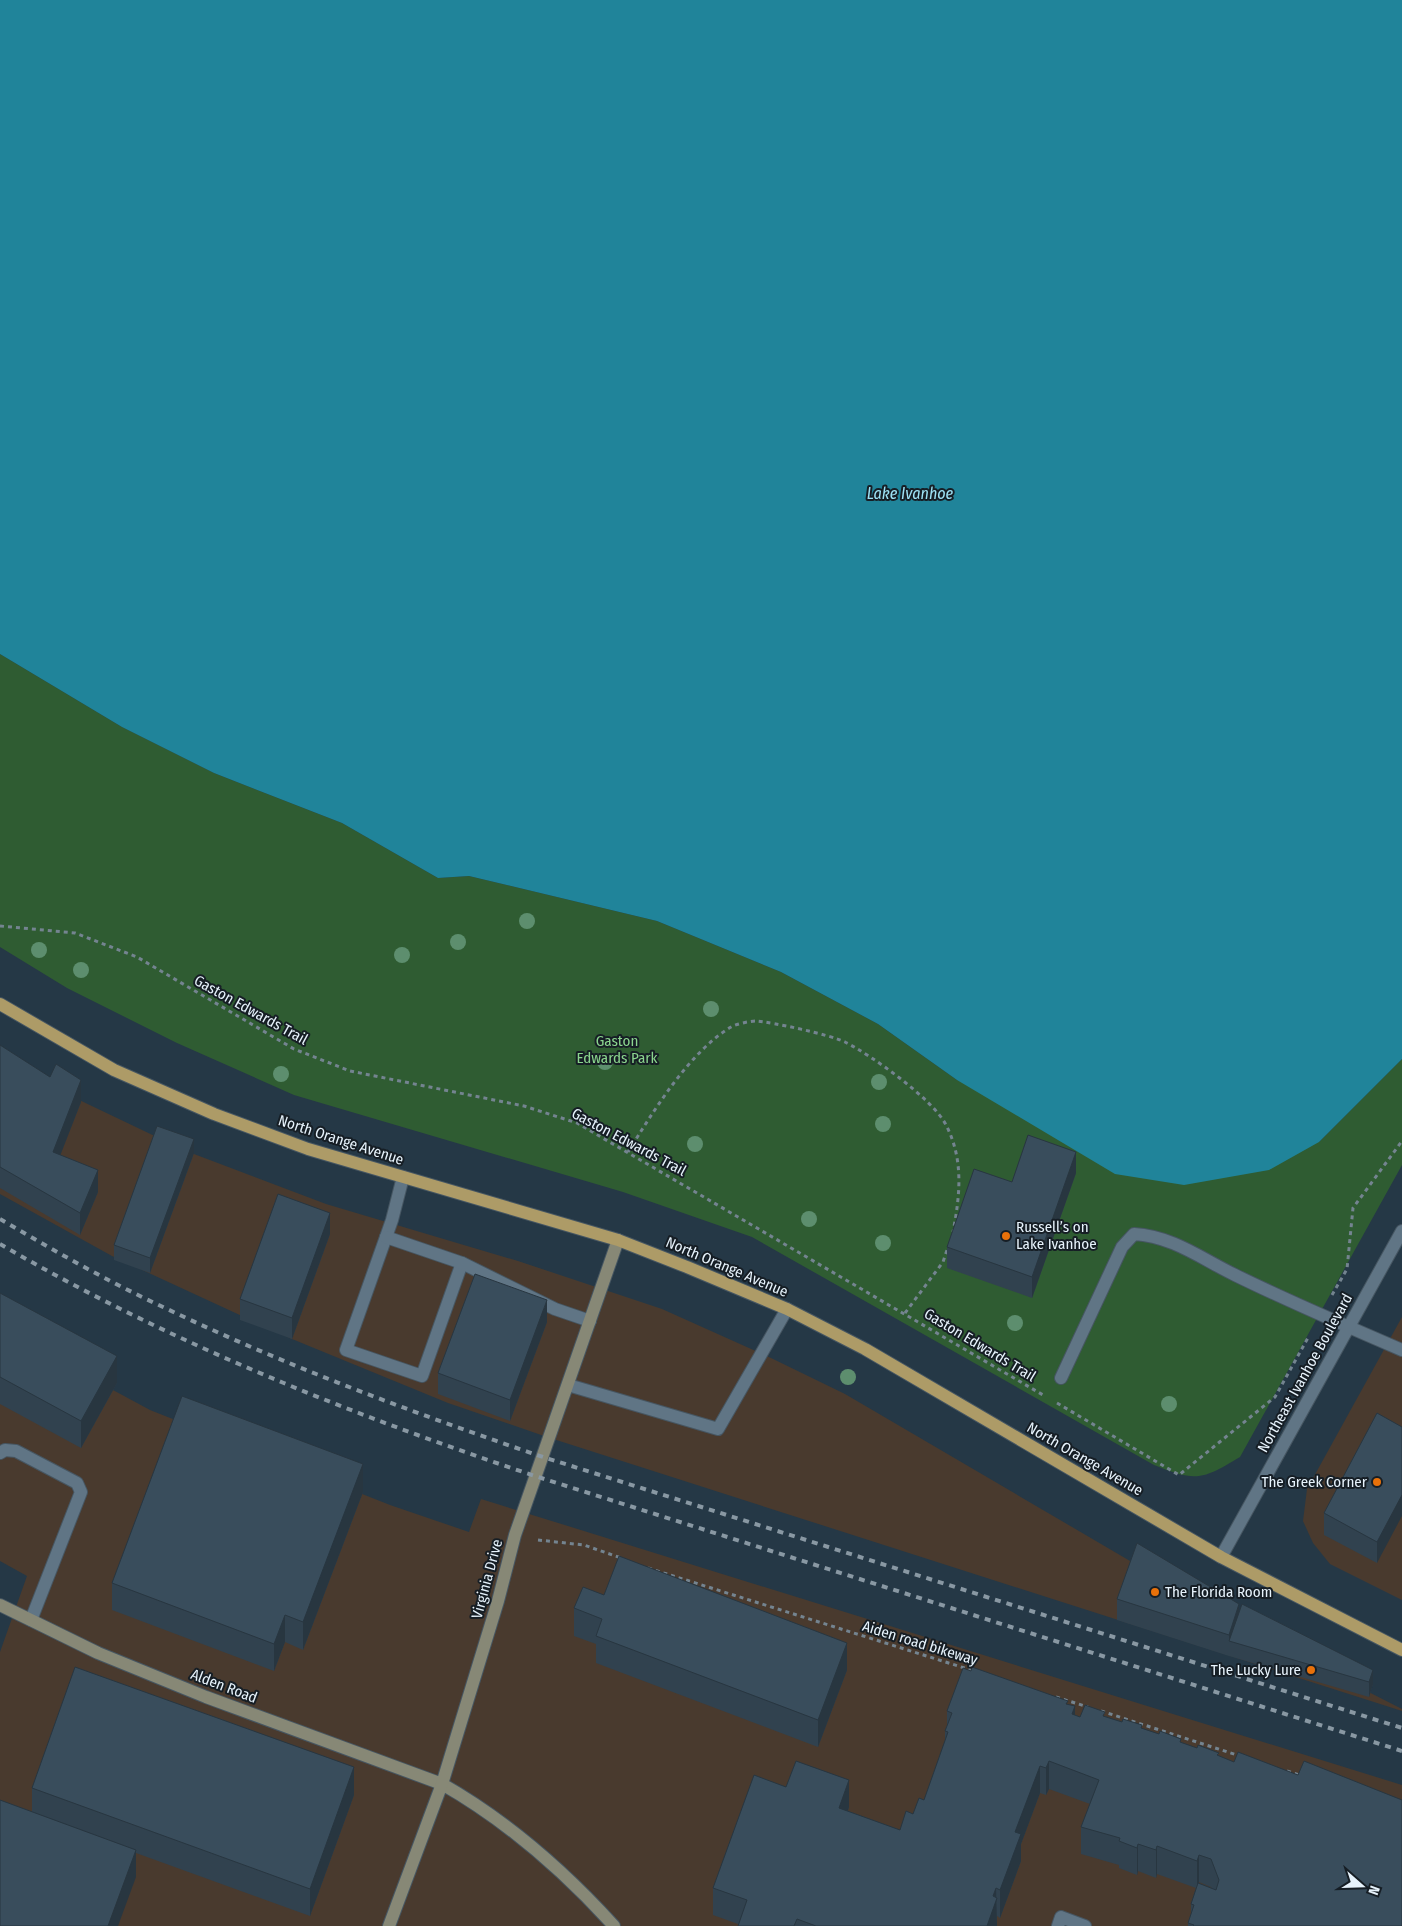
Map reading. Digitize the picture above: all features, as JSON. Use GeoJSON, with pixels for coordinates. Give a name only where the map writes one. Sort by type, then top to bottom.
{"type":"FeatureCollection","features":[{"type":"Feature","properties":{"kind":"main road","name":"North Orange Avenue"},"geometry":{"type":"LineString","coordinates":[[0,1004],[114,1070],[214,1114],[308,1149],[618,1240],[786,1309],[865,1349],[1221,1558],[1402,1650]]}},
{"type":"Feature","properties":{"kind":"street"},"geometry":{"type":"LineString","coordinates":[[403,1177],[386,1237],[346,1350],[422,1376],[462,1264]]}},
{"type":"Feature","properties":{"kind":"street","name":"Northeast Ivanhoe Boulevard"},"geometry":{"type":"LineString","coordinates":[[1221,1558],[1402,1231]]}},
{"type":"Feature","properties":{"kind":"street"},"geometry":{"type":"LineString","coordinates":[[1061,1378],[1122,1247],[1134,1234],[1152,1235],[1170,1241],[1236,1275],[1402,1350]]}},
{"type":"Feature","properties":{"kind":"street"},"geometry":{"type":"LineString","coordinates":[[386,1237],[462,1264],[555,1310],[590,1321]]}},
{"type":"Feature","properties":{"kind":"street","name":"Virginia Drive"},"geometry":{"type":"LineString","coordinates":[[389,1926],[442,1784],[515,1538],[618,1240]]}},
{"type":"Feature","properties":{"kind":"street"},"geometry":{"type":"LineString","coordinates":[[568,1385],[718,1429],[786,1309]]}},
{"type":"Feature","properties":{"kind":"street"},"geometry":{"type":"LineString","coordinates":[[0,1453],[5,1450],[16,1451],[77,1483],[81,1492],[30,1620]]}},
{"type":"Feature","properties":{"kind":"street","name":"Alden Road"},"geometry":{"type":"LineString","coordinates":[[0,1604],[98,1653],[206,1697],[442,1784],[478,1804],[515,1833],[584,1894],[614,1926]]}},
{"type":"Feature","properties":{"kind":"street"},"geometry":{"type":"LineString","coordinates":[[1058,1926],[1062,1917],[1086,1926]]}},
{"type":"Feature","properties":{"kind":"path","name":"Gaston Edwards Trail"},"geometry":{"type":"LineString","coordinates":[[0,926],[75,933],[137,957],[294,1049],[350,1071],[524,1106],[577,1123],[905,1313],[1179,1475]]}},
{"type":"Feature","properties":{"kind":"path"},"geometry":{"type":"LineString","coordinates":[[628,1152],[681,1074],[710,1044],[732,1026],[755,1021],[844,1041],[900,1078],[929,1103],[946,1123],[956,1151],[960,1195],[943,1262],[905,1313]]}},
{"type":"Feature","properties":{"kind":"path"},"geometry":{"type":"LineString","coordinates":[[515,1538],[584,1544],[629,1561]]}},
{"type":"Feature","properties":{"kind":"path","name":"Aiden road bikeway"},"geometry":{"type":"LineString","coordinates":[[648,1567],[977,1672]]}},
{"type":"Feature","properties":{"kind":"path"},"geometry":{"type":"LineString","coordinates":[[1052,1696],[1090,1708]]}},
{"type":"Feature","properties":{"kind":"path"},"geometry":{"type":"LineString","coordinates":[[1100,1711],[1242,1756]]}},
{"type":"Feature","properties":{"kind":"path"},"geometry":{"type":"LineString","coordinates":[[1279,1769],[1308,1778]]}},
{"type":"Feature","properties":{"kind":"shaded area"},"geometry":{"type":"Polygon","coordinates":[[[0,1058],[50,1086],[186,1151],[326,1204],[518,1261],[662,1309],[771,1358],[845,1394],[1253,1633],[1402,1709],[1402,1711],[547,1437],[448,1403],[292,1339],[112,1256],[0,1194],[0,1058]]]}},
{"type":"Feature","properties":{"kind":"shaded area"},"geometry":{"type":"Polygon","coordinates":[[[1402,1317],[1402,1600],[1330,1564],[1313,1543],[1303,1521],[1307,1489],[1402,1317]]]}},
{"type":"Feature","properties":{"kind":"shaded area"},"geometry":{"type":"Polygon","coordinates":[[[0,1329],[150,1410],[390,1505],[469,1532],[481,1499],[1402,1785],[1402,1926],[0,1926],[0,1652],[27,1576],[0,1561],[0,1329]]]}},
{"type":"Feature","properties":{"kind":"green space","name":"Gaston Edwards Park"},"geometry":{"type":"Polygon","coordinates":[[[0,654],[122,727],[214,773],[342,823],[438,878],[469,876],[657,921],[781,972],[878,1024],[957,1080],[1319,1142],[1402,1059],[1402,1165],[1240,1457],[1216,1470],[1198,1476],[1180,1474],[1154,1465],[752,1237],[623,1192],[294,1095],[177,1043],[67,988],[0,947],[0,654]]]}},
{"type":"Feature","properties":{"kind":"water","name":"Lake Ivanhoe"},"geometry":{"type":"Polygon","coordinates":[[[0,0],[1402,0],[1402,1059],[1319,1142],[1269,1170],[1184,1185],[1115,1174],[957,1080],[878,1024],[781,972],[657,921],[469,876],[438,878],[342,823],[214,773],[122,727],[0,654],[0,0]]]}},
{"type":"Feature","properties":{"kind":"building"},"geometry":{"type":"Polygon","coordinates":[[[0,1045],[50,1077],[56,1064],[81,1080],[53,1152],[98,1170],[80,1213],[0,1167],[0,1045]]]}},
{"type":"Feature","properties":{"kind":"building"},"geometry":{"type":"Polygon","coordinates":[[[157,1126],[194,1139],[150,1258],[114,1245],[157,1126]]]}},
{"type":"Feature","properties":{"kind":"building","name":"Russell’s on Lake Ivanhoe"},"geometry":{"type":"Polygon","coordinates":[[[1028,1135],[1076,1152],[1032,1277],[947,1247],[974,1169],[1012,1182],[1028,1135]]]}},
{"type":"Feature","properties":{"kind":"building"},"geometry":{"type":"Polygon","coordinates":[[[278,1194],[330,1213],[292,1318],[240,1299],[278,1194]]]}},
{"type":"Feature","properties":{"kind":"building"},"geometry":{"type":"Polygon","coordinates":[[[475,1274],[547,1300],[510,1400],[438,1373],[475,1274]]]}},
{"type":"Feature","properties":{"kind":"building"},"geometry":{"type":"Polygon","coordinates":[[[0,1293],[117,1356],[81,1421],[0,1377],[0,1293]]]}},
{"type":"Feature","properties":{"kind":"building"},"geometry":{"type":"Polygon","coordinates":[[[182,1396],[363,1464],[303,1622],[285,1615],[274,1644],[112,1583],[182,1396]]]}},
{"type":"Feature","properties":{"kind":"building","name":"The Greek Corner"},"geometry":{"type":"Polygon","coordinates":[[[1377,1413],[1402,1427],[1402,1495],[1377,1542],[1324,1513],[1377,1413]]]}},
{"type":"Feature","properties":{"kind":"building"},"geometry":{"type":"Polygon","coordinates":[[[1137,1543],[1239,1604],[1229,1635],[1117,1599],[1137,1543]]]}},
{"type":"Feature","properties":{"kind":"building"},"geometry":{"type":"Polygon","coordinates":[[[619,1556],[847,1643],[818,1720],[596,1636],[602,1619],[574,1608],[583,1587],[604,1595],[619,1556]]]}},
{"type":"Feature","properties":{"kind":"building"},"geometry":{"type":"Polygon","coordinates":[[[1242,1604],[1373,1670],[1369,1682],[1229,1641],[1242,1604]]]}},
{"type":"Feature","properties":{"kind":"building"},"geometry":{"type":"Polygon","coordinates":[[[75,1667],[354,1767],[310,1889],[32,1788],[75,1667]]]}},
{"type":"Feature","properties":{"kind":"building"},"geometry":{"type":"Polygon","coordinates":[[[972,1667],[1068,1701],[1066,1704],[1075,1706],[1072,1714],[1080,1717],[1085,1705],[1105,1712],[1103,1716],[1122,1722],[1123,1719],[1142,1725],[1141,1728],[1159,1734],[1160,1731],[1181,1739],[1180,1742],[1197,1748],[1198,1745],[1219,1753],[1217,1755],[1234,1762],[1238,1752],[1298,1775],[1304,1761],[1402,1800],[1402,1926],[1193,1926],[1188,1923],[1194,1905],[1191,1904],[1198,1883],[1216,1890],[1219,1880],[1211,1859],[1199,1855],[1197,1861],[1157,1846],[1156,1850],[1138,1844],[1137,1848],[1119,1841],[1120,1838],[1081,1827],[1099,1780],[1049,1761],[1046,1768],[1040,1766],[1015,1832],[1021,1834],[1000,1890],[996,1888],[993,1896],[997,1898],[987,1926],[816,1926],[797,1919],[794,1926],[738,1926],[747,1900],[713,1888],[754,1775],[786,1787],[796,1761],[849,1780],[839,1808],[900,1830],[906,1811],[913,1814],[919,1798],[924,1800],[948,1732],[945,1731],[952,1713],[947,1711],[963,1668],[971,1671],[972,1667]]]}},
{"type":"Feature","properties":{"kind":"building"},"geometry":{"type":"Polygon","coordinates":[[[0,1800],[136,1850],[108,1926],[0,1926],[0,1800]]]}},
{"type":"Feature","properties":{"kind":"railway"},"geometry":{"type":"LineString","coordinates":[[0,1219],[101,1276],[209,1329],[303,1369],[446,1423],[543,1457],[1402,1728]]}},
{"type":"Feature","properties":{"kind":"railway"},"geometry":{"type":"LineString","coordinates":[[0,1244],[64,1280],[195,1345],[397,1428],[535,1476],[1402,1751]]}},
{"type":"Feature","properties":{"kind":"place","name":"Russell’s on Lake Ivanhoe"},"geometry":{"type":"Point","coordinates":[1006,1236]}},
{"type":"Feature","properties":{"kind":"place","name":"The Greek Corner"},"geometry":{"type":"Point","coordinates":[1377,1482]}},
{"type":"Feature","properties":{"kind":"place","name":"The Florida Room"},"geometry":{"type":"Point","coordinates":[1155,1592]}},
{"type":"Feature","properties":{"kind":"place","name":"The Lucky Lure"},"geometry":{"type":"Point","coordinates":[1311,1670]}}]}
